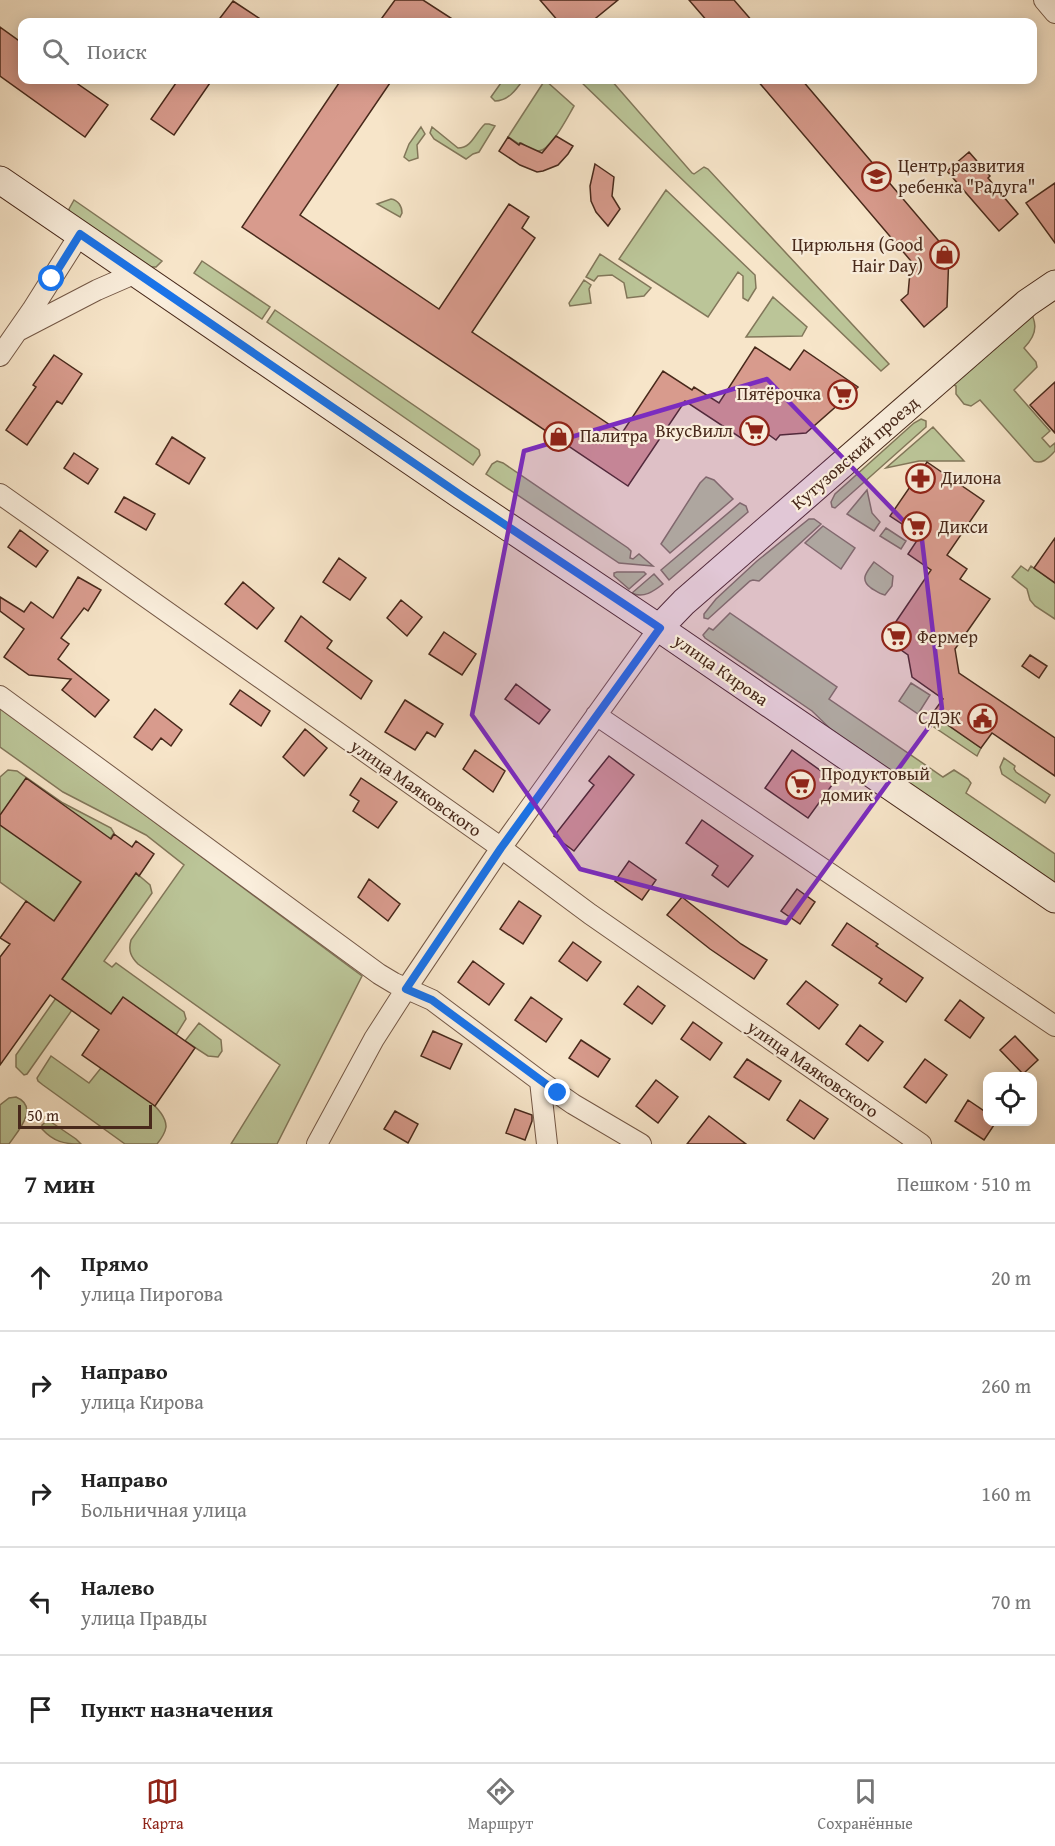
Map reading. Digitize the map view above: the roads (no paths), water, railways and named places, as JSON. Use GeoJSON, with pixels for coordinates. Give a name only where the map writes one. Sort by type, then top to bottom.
{"type":"FeatureCollection","features":[{"type":"Feature","properties":{"kind":"street"},"geometry":{"type":"LineString","coordinates":[[1044,0],[1055,13]]}},
{"type":"Feature","properties":{"kind":"street","name":"улица Кирова"},"geometry":{"type":"LineString","coordinates":[[0,180],[1055,899]]}},
{"type":"Feature","properties":{"kind":"street"},"geometry":{"type":"LineString","coordinates":[[0,356],[80,234]]}},
{"type":"Feature","properties":{"kind":"street"},"geometry":{"type":"LineString","coordinates":[[18,331],[97,290],[136,273]]}},
{"type":"Feature","properties":{"kind":"street","name":"Кутузовский проезд"},"geometry":{"type":"LineString","coordinates":[[660,628],[684,602],[1027,303],[1055,284]]}},
{"type":"Feature","properties":{"kind":"street","name":"улица Маяковского"},"geometry":{"type":"LineString","coordinates":[[0,494],[501,848],[590,914],[921,1144]]}},
{"type":"Feature","properties":{"kind":"street"},"geometry":{"type":"LineString","coordinates":[[317,1144],[374,1039],[406,989],[501,848],[660,628]]}},
{"type":"Feature","properties":{"kind":"street"},"geometry":{"type":"LineString","coordinates":[[0,696],[379,974],[432,1000],[573,1104],[641,1144]]}},
{"type":"Feature","properties":{"kind":"street"},"geometry":{"type":"LineString","coordinates":[[596,715],[1055,1026]]}},
{"type":"Feature","properties":{"kind":"street"},"geometry":{"type":"LineString","coordinates":[[540,1081],[547,1144]]}},
{"type":"Feature","properties":{"kind":"place","name":"Центр развития ребенка \"Радуга\""},"geometry":{"type":"Point","coordinates":[877,176]}},
{"type":"Feature","properties":{"kind":"place","name":"Цирюльня (Good Hair Day)"},"geometry":{"type":"Point","coordinates":[944,255]}},
{"type":"Feature","properties":{"kind":"place","name":"Пятёрочка"},"geometry":{"type":"Point","coordinates":[842,394]}},
{"type":"Feature","properties":{"kind":"place","name":"ВкусВилл"},"geometry":{"type":"Point","coordinates":[754,431]}},
{"type":"Feature","properties":{"kind":"place","name":"Палитра"},"geometry":{"type":"Point","coordinates":[559,436]}},
{"type":"Feature","properties":{"kind":"place","name":"Дилона"},"geometry":{"type":"Point","coordinates":[920,478]}},
{"type":"Feature","properties":{"kind":"place","name":"Дикси"},"geometry":{"type":"Point","coordinates":[917,527]}},
{"type":"Feature","properties":{"kind":"place","name":"Фермер"},"geometry":{"type":"Point","coordinates":[896,637]}},
{"type":"Feature","properties":{"kind":"place","name":"СДЭК"},"geometry":{"type":"Point","coordinates":[982,718]}},
{"type":"Feature","properties":{"kind":"place","name":"Продуктовый домик"},"geometry":{"type":"Point","coordinates":[800,784]}}]}
